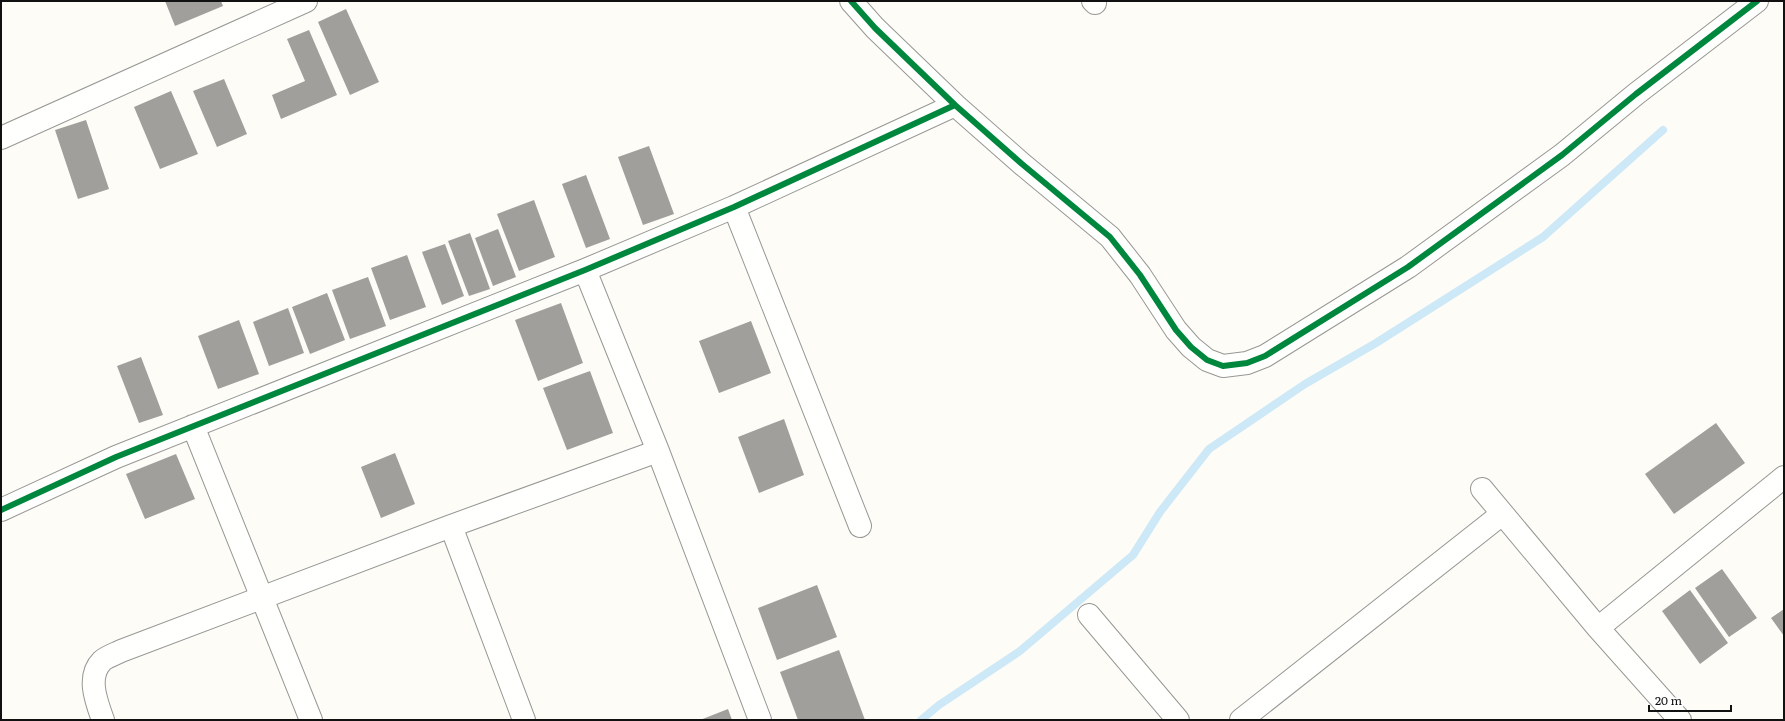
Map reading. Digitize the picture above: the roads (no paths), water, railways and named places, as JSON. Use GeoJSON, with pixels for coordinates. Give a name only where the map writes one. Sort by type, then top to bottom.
{"type":"FeatureCollection","features":[{"type":"Feature","properties":{"kind":"street"},"geometry":{"type":"LineString","coordinates":[[1,138],[306,1]]}},
{"type":"Feature","properties":{"kind":"street"},"geometry":{"type":"LineString","coordinates":[[851,1],[875,28],[955,105],[1110,237],[1140,275],[1176,330],[1191,348],[1207,360],[1224,366],[1247,363],[1265,356],[1408,267],[1562,155],[1636,94],[1757,1]]}},
{"type":"Feature","properties":{"kind":"street"},"geometry":{"type":"LineString","coordinates":[[1,510],[116,457],[585,270],[734,207],[955,105]]}},
{"type":"Feature","properties":{"kind":"street"},"geometry":{"type":"LineString","coordinates":[[734,207],[860,526]]}},
{"type":"Feature","properties":{"kind":"street"},"geometry":{"type":"LineString","coordinates":[[585,270],[658,451],[760,720]]}},
{"type":"Feature","properties":{"kind":"street"},"geometry":{"type":"LineString","coordinates":[[193,426],[311,720]]}},
{"type":"Feature","properties":{"kind":"street"},"geometry":{"type":"LineString","coordinates":[[103,720],[94,697],[94,676],[102,661],[121,651],[262,596],[658,451]]}},
{"type":"Feature","properties":{"kind":"street"},"geometry":{"type":"LineString","coordinates":[[1598,628],[1784,477]]}},
{"type":"Feature","properties":{"kind":"street"},"geometry":{"type":"LineString","coordinates":[[1482,489],[1598,628],[1680,720]]}},
{"type":"Feature","properties":{"kind":"street"},"geometry":{"type":"LineString","coordinates":[[1241,720],[1502,514]]}},
{"type":"Feature","properties":{"kind":"street"},"geometry":{"type":"LineString","coordinates":[[451,526],[524,720]]}},
{"type":"Feature","properties":{"kind":"street"},"geometry":{"type":"LineString","coordinates":[[1089,615],[1178,720]]}},
{"type":"Feature","properties":{"kind":"waterway"},"geometry":{"type":"LineString","coordinates":[[921,720],[939,705],[1020,651],[1133,555],[1160,512],[1209,449],[1305,384],[1376,343],[1543,237],[1663,130]]}}]}
